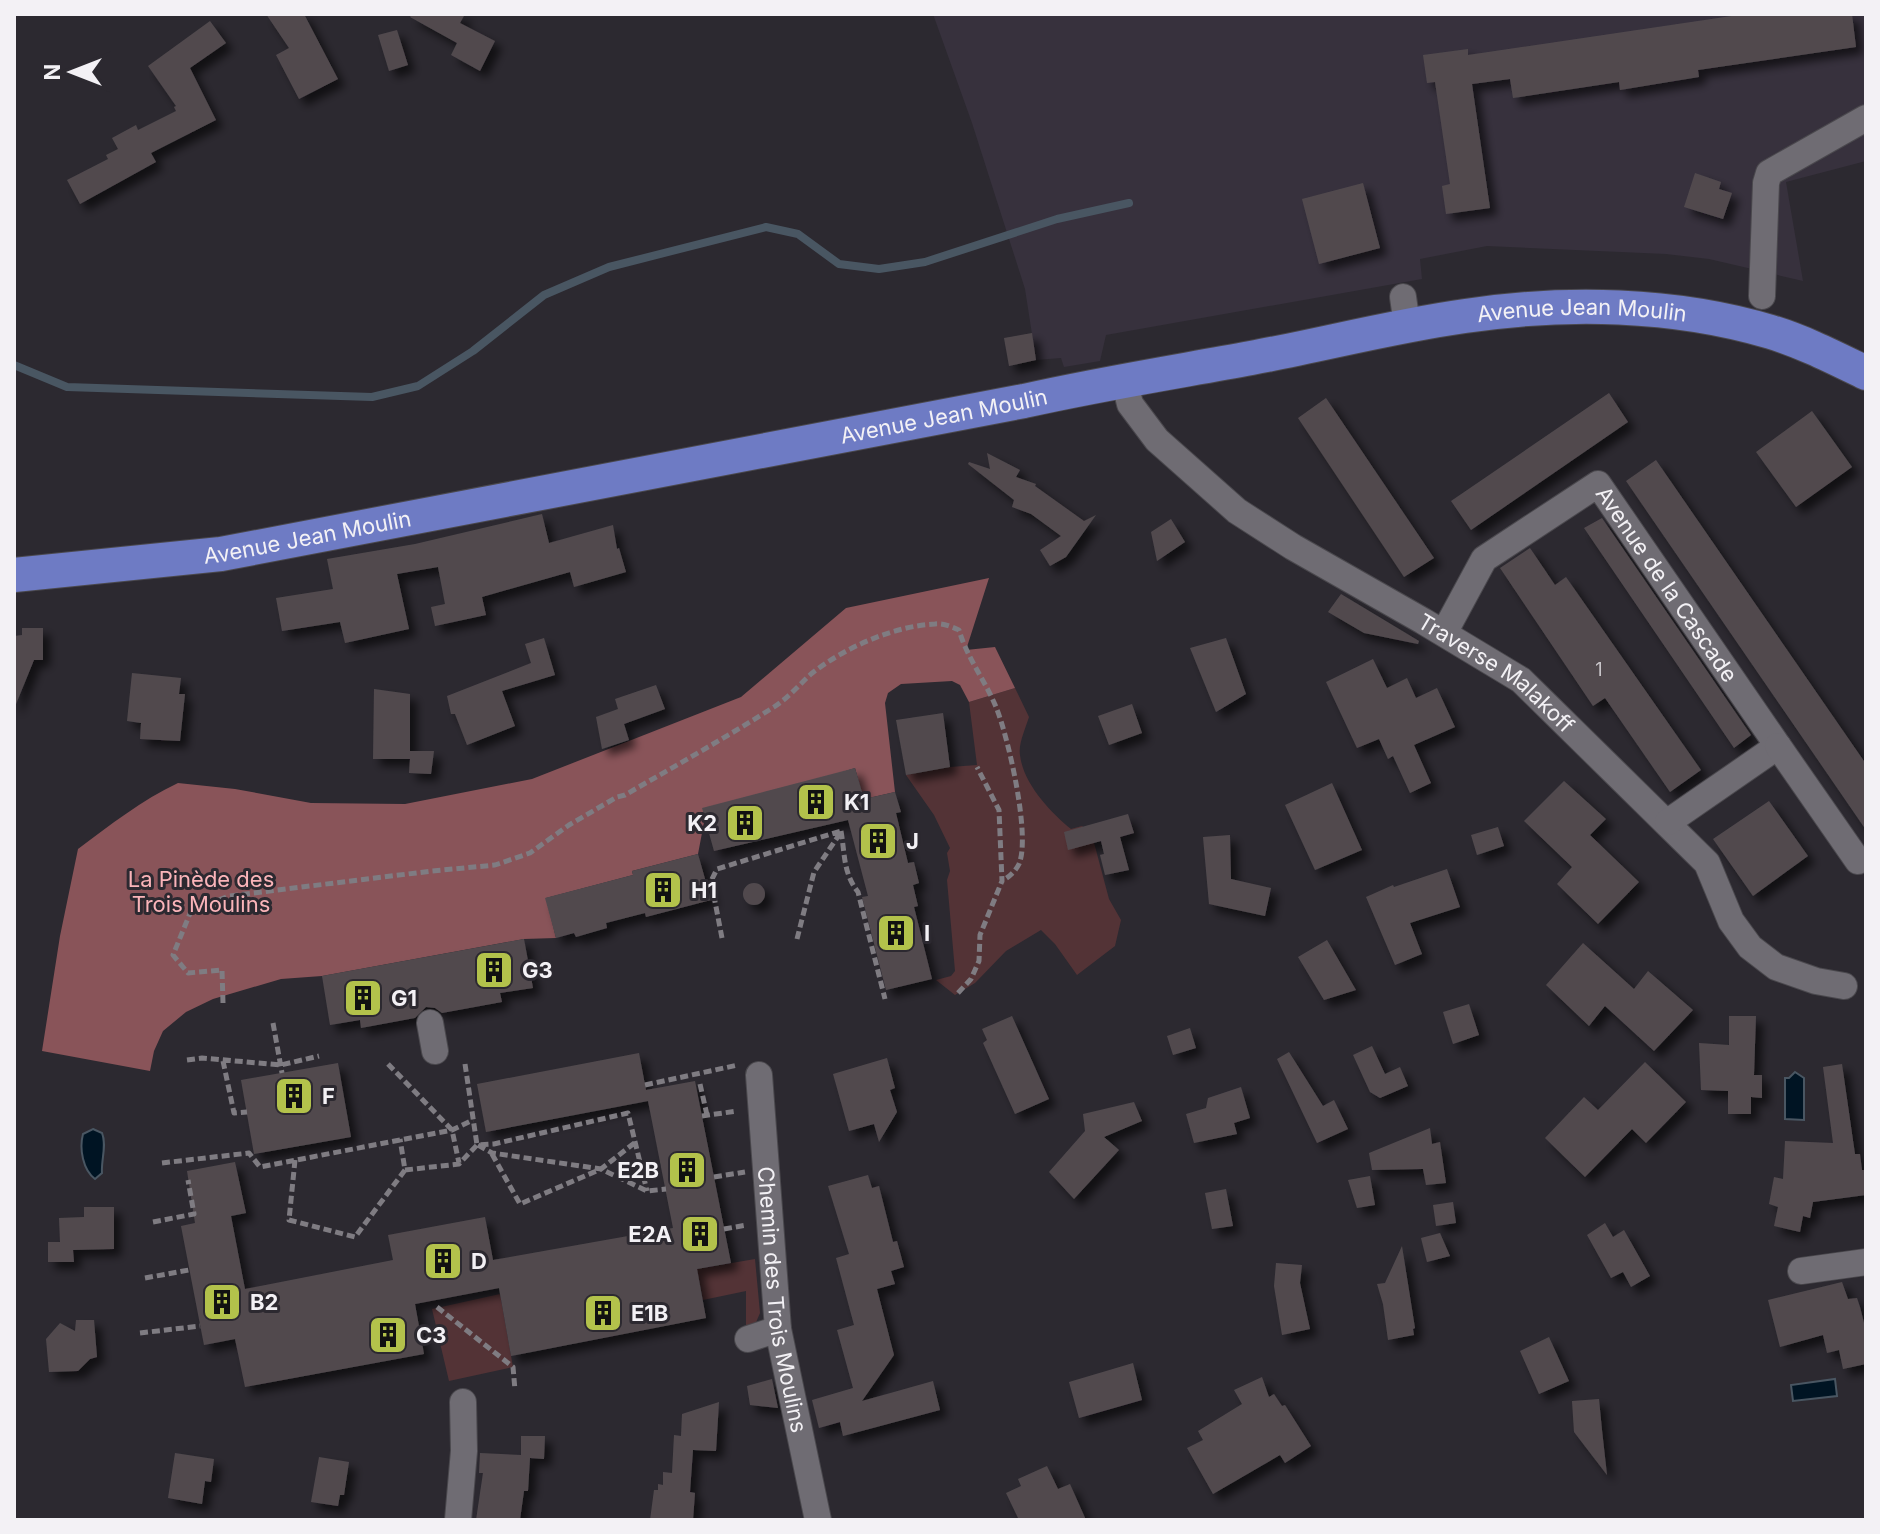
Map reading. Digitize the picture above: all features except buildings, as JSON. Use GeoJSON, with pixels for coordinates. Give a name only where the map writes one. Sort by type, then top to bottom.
{"type":"FeatureCollection","features":[{"type":"Feature","properties":{"kind":"main road","name":"Avenue Jean Moulin"},"geometry":{"type":"LineString","coordinates":[[14,575],[221,554],[1124,379],[1250,358],[1405,311],[1467,315],[1612,307],[1686,315],[1773,332],[1866,373]]}},
{"type":"Feature","properties":{"kind":"street"},"geometry":{"type":"LineString","coordinates":[[1762,296],[1766,183],[1769,173],[1866,118]]}},
{"type":"Feature","properties":{"kind":"street","name":"Traverse Malakoff"},"geometry":{"type":"LineString","coordinates":[[1124,379],[1130,404],[1157,440],[1237,511],[1521,680],[1707,863],[1731,921],[1750,947],[1776,967],[1816,981],[1853,987]]}},
{"type":"Feature","properties":{"kind":"street","name":"Avenue de la Cascade"},"geometry":{"type":"LineString","coordinates":[[1444,633],[1484,559],[1598,484],[1858,861]]}},
{"type":"Feature","properties":{"kind":"street"},"geometry":{"type":"LineString","coordinates":[[1668,822],[1778,746]]}},
{"type":"Feature","properties":{"kind":"street"},"geometry":{"type":"LineString","coordinates":[[430,1023],[435,1051]]}},
{"type":"Feature","properties":{"kind":"street","name":"Chemin des Trois Moulins"},"geometry":{"type":"LineString","coordinates":[[753,1069],[778,1329],[818,1520]]}},
{"type":"Feature","properties":{"kind":"street"},"geometry":{"type":"LineString","coordinates":[[1801,1271],[1866,1262]]}},
{"type":"Feature","properties":{"kind":"street"},"geometry":{"type":"LineString","coordinates":[[748,1339],[778,1329]]}},
{"type":"Feature","properties":{"kind":"street"},"geometry":{"type":"LineString","coordinates":[[458,1520],[464,1451],[463,1402]]}},
{"type":"Feature","properties":{"kind":"path"},"geometry":{"type":"LineString","coordinates":[[223,1003],[222,970],[188,973],[173,955],[191,911],[229,896],[495,865],[530,853],[569,825],[617,797],[705,751],[776,705],[814,672],[875,636],[938,623],[959,630],[964,647],[998,710],[1022,818],[1020,863],[1002,881]]}},
{"type":"Feature","properties":{"kind":"path"},"geometry":{"type":"LineString","coordinates":[[958,993],[971,979],[979,961],[980,935],[1002,881],[999,810],[977,767]]}},
{"type":"Feature","properties":{"kind":"path"},"geometry":{"type":"LineString","coordinates":[[722,938],[711,881],[717,869],[841,831]]}},
{"type":"Feature","properties":{"kind":"path"},"geometry":{"type":"LineString","coordinates":[[797,939],[814,872],[841,831]]}},
{"type":"Feature","properties":{"kind":"path"},"geometry":{"type":"LineString","coordinates":[[841,831],[844,866],[858,892],[885,999]]}},
{"type":"Feature","properties":{"kind":"path"},"geometry":{"type":"LineString","coordinates":[[273,1023],[282,1069]]}},
{"type":"Feature","properties":{"kind":"path"},"geometry":{"type":"LineString","coordinates":[[187,1060],[202,1058],[282,1069],[319,1056]]}},
{"type":"Feature","properties":{"kind":"path"},"geometry":{"type":"LineString","coordinates":[[223,1061],[234,1113],[247,1112]]}},
{"type":"Feature","properties":{"kind":"path"},"geometry":{"type":"LineString","coordinates":[[388,1064],[452,1130],[459,1164]]}},
{"type":"Feature","properties":{"kind":"path"},"geometry":{"type":"LineString","coordinates":[[465,1064],[477,1145]]}},
{"type":"Feature","properties":{"kind":"path"},"geometry":{"type":"LineString","coordinates":[[645,1085],[753,1069]]}},
{"type":"Feature","properties":{"kind":"path"},"geometry":{"type":"LineString","coordinates":[[700,1084],[704,1116],[744,1110]]}},
{"type":"Feature","properties":{"kind":"path"},"geometry":{"type":"LineString","coordinates":[[405,1170],[459,1164],[477,1145],[494,1144],[628,1113],[647,1191]]}},
{"type":"Feature","properties":{"kind":"path"},"geometry":{"type":"LineString","coordinates":[[162,1163],[249,1153],[260,1167],[452,1130],[473,1120]]}},
{"type":"Feature","properties":{"kind":"path"},"geometry":{"type":"LineString","coordinates":[[295,1160],[289,1220],[355,1237],[405,1170],[400,1139]]}},
{"type":"Feature","properties":{"kind":"path"},"geometry":{"type":"LineString","coordinates":[[492,1153],[520,1204],[601,1169],[637,1141]]}},
{"type":"Feature","properties":{"kind":"path"},"geometry":{"type":"LineString","coordinates":[[477,1145],[492,1153],[601,1169],[647,1191],[666,1189]]}},
{"type":"Feature","properties":{"kind":"path"},"geometry":{"type":"LineString","coordinates":[[714,1177],[749,1171]]}},
{"type":"Feature","properties":{"kind":"path"},"geometry":{"type":"LineString","coordinates":[[153,1222],[194,1214],[188,1180]]}},
{"type":"Feature","properties":{"kind":"path"},"geometry":{"type":"LineString","coordinates":[[724,1229],[755,1223]]}},
{"type":"Feature","properties":{"kind":"path"},"geometry":{"type":"LineString","coordinates":[[145,1278],[189,1270]]}},
{"type":"Feature","properties":{"kind":"path"},"geometry":{"type":"LineString","coordinates":[[437,1307],[513,1367],[515,1390]]}},
{"type":"Feature","properties":{"kind":"path"},"geometry":{"type":"LineString","coordinates":[[140,1333],[200,1326]]}},
{"type":"Feature","properties":{"kind":"shaded area"},"geometry":{"type":"Polygon","coordinates":[[[933,14],[1866,14],[1866,161],[1786,182],[1803,281],[1709,259],[1666,254],[1487,246],[1420,259],[1422,279],[1106,335],[1100,361],[1064,367],[1061,358],[1036,360],[1025,289],[972,123],[933,14]]]}},
{"type":"Feature","properties":{"kind":"shaded area"},"geometry":{"type":"Polygon","coordinates":[[[1015,688],[1029,717],[1020,751],[1026,776],[1046,805],[1063,822],[1071,829],[1082,826],[1092,835],[1109,899],[1121,920],[1115,946],[1077,975],[1041,930],[1006,951],[975,983],[955,995],[936,980],[951,976],[955,971],[947,880],[950,871],[947,853],[950,848],[934,815],[906,775],[977,765],[969,702],[1015,688]]]}},
{"type":"Feature","properties":{"kind":"shaded area"},"geometry":{"type":"Polygon","coordinates":[[[755,1259],[760,1313],[754,1327],[746,1328],[746,1291],[703,1300],[697,1269],[755,1259]]]}},
{"type":"Feature","properties":{"kind":"shaded area"},"geometry":{"type":"Polygon","coordinates":[[[500,1294],[513,1367],[449,1381],[432,1309],[500,1294]]]}},
{"type":"Feature","properties":{"kind":"green space","name":"La Pinède des Trois Moulins"},"geometry":{"type":"Polygon","coordinates":[[[989,578],[966,650],[995,647],[1015,688],[969,702],[960,685],[952,681],[901,684],[888,693],[885,703],[895,792],[864,799],[855,768],[705,817],[698,854],[546,898],[556,938],[524,939],[322,976],[281,979],[213,999],[186,1012],[163,1031],[150,1071],[42,1051],[60,936],[78,849],[139,805],[178,783],[235,789],[311,803],[405,804],[532,779],[741,697],[846,608],[989,578]]]}},
{"type":"Feature","properties":{"kind":"water"},"geometry":{"type":"Polygon","coordinates":[[[1795,1072],[1804,1078],[1804,1120],[1785,1119],[1785,1078],[1795,1072]]]}},
{"type":"Feature","properties":{"kind":"water"},"geometry":{"type":"Polygon","coordinates":[[[93,1129],[102,1133],[104,1142],[102,1173],[95,1179],[85,1165],[82,1146],[83,1134],[93,1129]]]}},
{"type":"Feature","properties":{"kind":"water"},"geometry":{"type":"Polygon","coordinates":[[[1835,1379],[1837,1396],[1793,1401],[1791,1385],[1835,1379]]]}},
{"type":"Feature","properties":{"kind":"waterway"},"geometry":{"type":"LineString","coordinates":[[14,365],[67,387],[372,397],[418,386],[473,351],[544,295],[609,267],[766,227],[798,234],[839,264],[879,269],[925,262],[1057,219],[1129,203]]}},
{"type":"Feature","properties":{"kind":"place","name":"K1"},"geometry":{"type":"Point","coordinates":[816,802]}},
{"type":"Feature","properties":{"kind":"place","name":"K2"},"geometry":{"type":"Point","coordinates":[745,823]}},
{"type":"Feature","properties":{"kind":"place","name":"J"},"geometry":{"type":"Point","coordinates":[878,841]}},
{"type":"Feature","properties":{"kind":"place","name":"H1"},"geometry":{"type":"Point","coordinates":[663,890]}},
{"type":"Feature","properties":{"kind":"place","name":"I"},"geometry":{"type":"Point","coordinates":[896,933]}},
{"type":"Feature","properties":{"kind":"place","name":"G3"},"geometry":{"type":"Point","coordinates":[494,970]}},
{"type":"Feature","properties":{"kind":"place","name":"G1"},"geometry":{"type":"Point","coordinates":[363,998]}},
{"type":"Feature","properties":{"kind":"place","name":"F"},"geometry":{"type":"Point","coordinates":[294,1096]}},
{"type":"Feature","properties":{"kind":"place","name":"E2B"},"geometry":{"type":"Point","coordinates":[687,1170]}},
{"type":"Feature","properties":{"kind":"place","name":"E2A"},"geometry":{"type":"Point","coordinates":[700,1234]}},
{"type":"Feature","properties":{"kind":"place","name":"D"},"geometry":{"type":"Point","coordinates":[443,1261]}},
{"type":"Feature","properties":{"kind":"place","name":"B2"},"geometry":{"type":"Point","coordinates":[222,1302]}},
{"type":"Feature","properties":{"kind":"place","name":"E1B"},"geometry":{"type":"Point","coordinates":[603,1313]}},
{"type":"Feature","properties":{"kind":"place","name":"C3"},"geometry":{"type":"Point","coordinates":[388,1335]}}]}
